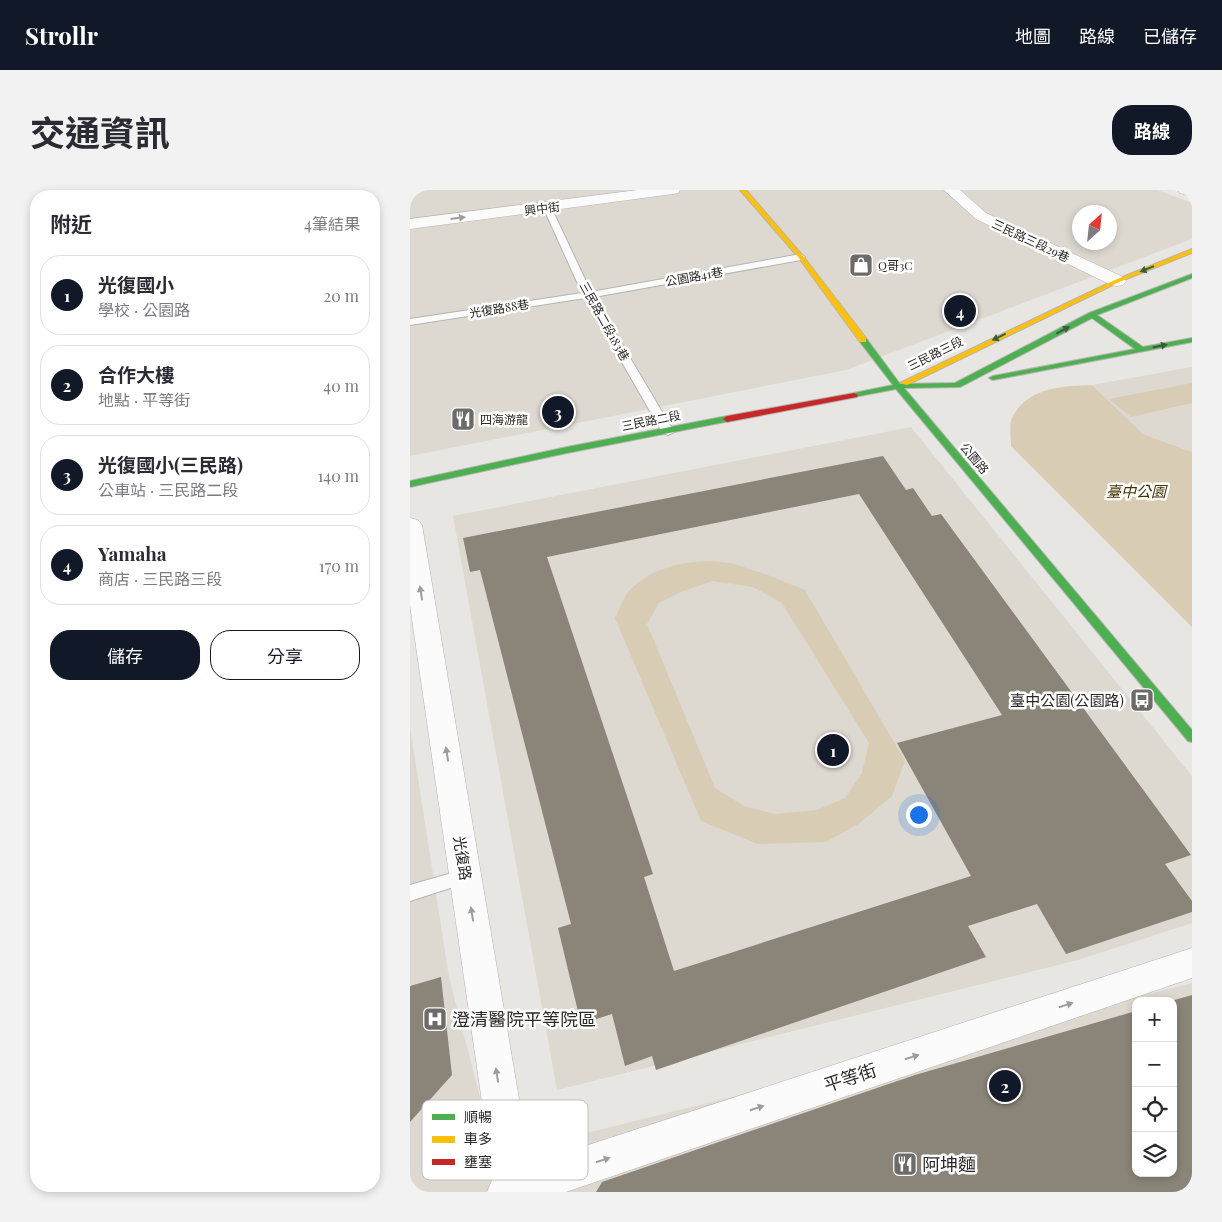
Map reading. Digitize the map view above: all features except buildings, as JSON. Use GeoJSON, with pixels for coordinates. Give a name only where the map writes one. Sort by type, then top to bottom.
{"type":"FeatureCollection","features":[{"type":"Feature","properties":{"kind":"main road","name":"公園路"},"geometry":{"type":"LineString","coordinates":[[742,190],[801,257],[898,386],[1192,738]]}},
{"type":"Feature","properties":{"kind":"main road","name":"三民路三段"},"geometry":{"type":"LineString","coordinates":[[898,386],[1117,281],[1192,251]]}},
{"type":"Feature","properties":{"kind":"main road","name":"三民路三段"},"geometry":{"type":"LineString","coordinates":[[898,386],[957,385],[1092,315],[1192,276]]}},
{"type":"Feature","properties":{"kind":"main road"},"geometry":{"type":"LineString","coordinates":[[1092,315],[1142,350]]}},
{"type":"Feature","properties":{"kind":"main road"},"geometry":{"type":"LineString","coordinates":[[957,385],[1042,367],[1192,340]]}},
{"type":"Feature","properties":{"kind":"main road","name":"三民路二段"},"geometry":{"type":"LineString","coordinates":[[410,484],[567,450],[668,432],[898,386]]}},
{"type":"Feature","properties":{"kind":"street","name":"興中街"},"geometry":{"type":"LineString","coordinates":[[410,224],[673,190]]}},
{"type":"Feature","properties":{"kind":"street","name":"三民路三段29巷"},"geometry":{"type":"LineString","coordinates":[[951,190],[981,216],[1117,281]]}},
{"type":"Feature","properties":{"kind":"street"},"geometry":{"type":"LineString","coordinates":[[1185,190],[1192,192]]}},
{"type":"Feature","properties":{"kind":"street","name":"光復路"},"geometry":{"type":"LineString","coordinates":[[410,525],[418,625],[466,876],[499,1100]]}},
{"type":"Feature","properties":{"kind":"street","name":"平等街"},"geometry":{"type":"LineString","coordinates":[[588,1166],[1192,963]]}},
{"type":"Feature","properties":{"kind":"street","name":"平等街"},"geometry":{"type":"LineString","coordinates":[[512,1191],[545,1180]]}},
{"type":"Feature","properties":{"kind":"lane","name":"三民路二段183巷"},"geometry":{"type":"LineString","coordinates":[[548,207],[588,294],[668,432]]}},
{"type":"Feature","properties":{"kind":"lane","name":"公園路41巷"},"geometry":{"type":"LineString","coordinates":[[588,294],[801,257]]}},
{"type":"Feature","properties":{"kind":"lane","name":"光復路88巷"},"geometry":{"type":"LineString","coordinates":[[410,322],[588,294]]}},
{"type":"Feature","properties":{"kind":"lane"},"geometry":{"type":"LineString","coordinates":[[410,893],[466,876]]}},
{"type":"Feature","properties":{"kind":"shaded area"},"geometry":{"type":"Polygon","coordinates":[[[410,190],[1157,190],[1192,203],[1192,239],[846,370],[410,456],[410,190]]]}},
{"type":"Feature","properties":{"kind":"shaded area"},"geometry":{"type":"Polygon","coordinates":[[[1192,367],[1192,452],[1143,434],[1092,385],[1192,367]]]}},
{"type":"Feature","properties":{"kind":"shaded area"},"geometry":{"type":"Polygon","coordinates":[[[911,427],[1192,776],[1192,923],[1078,960],[557,1090],[453,516],[911,427]]]}},
{"type":"Feature","properties":{"kind":"shaded area"},"geometry":{"type":"Polygon","coordinates":[[[410,727],[449,977],[481,1100],[422,1100],[422,1180],[588,1180],[588,1133],[1132,998],[1132,1177],[1177,1177],[1177,997],[1136,997],[1192,983],[1192,1192],[410,1192],[410,727]]]}},
{"type":"Feature","properties":{"kind":"green space"},"geometry":{"type":"Polygon","coordinates":[[[1192,383],[1192,403],[1131,417],[1109,399],[1192,383]]]}},
{"type":"Feature","properties":{"kind":"green space","name":"臺中公園"},"geometry":{"type":"Polygon","coordinates":[[[1092,385],[1143,434],[1192,452],[1192,627],[1011,446],[1010,428],[1012,418],[1027,400],[1047,390],[1069,386],[1092,385]]]}},
{"type":"Feature","properties":{"kind":"green space"},"geometry":{"type":"Polygon","coordinates":[[[699,562],[731,563],[805,590],[905,761],[892,796],[860,823],[826,842],[758,844],[701,821],[615,618],[628,593],[638,582],[647,576],[677,565],[699,562]],[[713,581],[683,591],[659,603],[647,624],[715,788],[744,806],[775,814],[817,810],[845,798],[862,773],[869,743],[782,603],[753,587],[713,581]]]}},
{"type":"Feature","properties":{"kind":"traffic: fast"},"geometry":{"type":"LineString","coordinates":[[854,395],[898,386],[957,385],[1092,315],[1192,276]]}},
{"type":"Feature","properties":{"kind":"traffic: fast"},"geometry":{"type":"LineString","coordinates":[[1092,315],[1142,350]]}},
{"type":"Feature","properties":{"kind":"traffic: fast"},"geometry":{"type":"LineString","coordinates":[[863,340],[915,408],[1192,738]]}},
{"type":"Feature","properties":{"kind":"traffic: fast"},"geometry":{"type":"LineString","coordinates":[[993,378],[1192,340]]}},
{"type":"Feature","properties":{"kind":"traffic: fast"},"geometry":{"type":"LineString","coordinates":[[410,484],[567,450],[727,419]]}},
{"type":"Feature","properties":{"kind":"traffic: slow"},"geometry":{"type":"LineString","coordinates":[[743,190],[801,257],[863,340]]}},
{"type":"Feature","properties":{"kind":"traffic: slow"},"geometry":{"type":"LineString","coordinates":[[904,383],[1117,281],[1192,251]]}},
{"type":"Feature","properties":{"kind":"traffic: jam"},"geometry":{"type":"LineString","coordinates":[[727,419],[854,395]]}},
{"type":"Feature","properties":{"kind":"place","name":"Q哥3C"},"geometry":{"type":"Point","coordinates":[861,265]}},
{"type":"Feature","properties":{"kind":"place","name":"Yamaha"},"geometry":{"type":"Point","coordinates":[960,311]}},
{"type":"Feature","properties":{"kind":"place","name":"光復國小(三民路)"},"geometry":{"type":"Point","coordinates":[558,412]}},
{"type":"Feature","properties":{"kind":"place","name":"四海游龍"},"geometry":{"type":"Point","coordinates":[463,419]}},
{"type":"Feature","properties":{"kind":"place","name":"臺中公園(公園路)"},"geometry":{"type":"Point","coordinates":[1142,700]}},
{"type":"Feature","properties":{"kind":"place","name":"光復國小"},"geometry":{"type":"Point","coordinates":[833,750]}},
{"type":"Feature","properties":{"kind":"place","name":"澄清醫院平等院區"},"geometry":{"type":"Point","coordinates":[435,1019]}},
{"type":"Feature","properties":{"kind":"place","name":"合作大樓"},"geometry":{"type":"Point","coordinates":[1005,1086]}},
{"type":"Feature","properties":{"kind":"place","name":"阿坤麵"},"geometry":{"type":"Point","coordinates":[905,1164]}}]}
